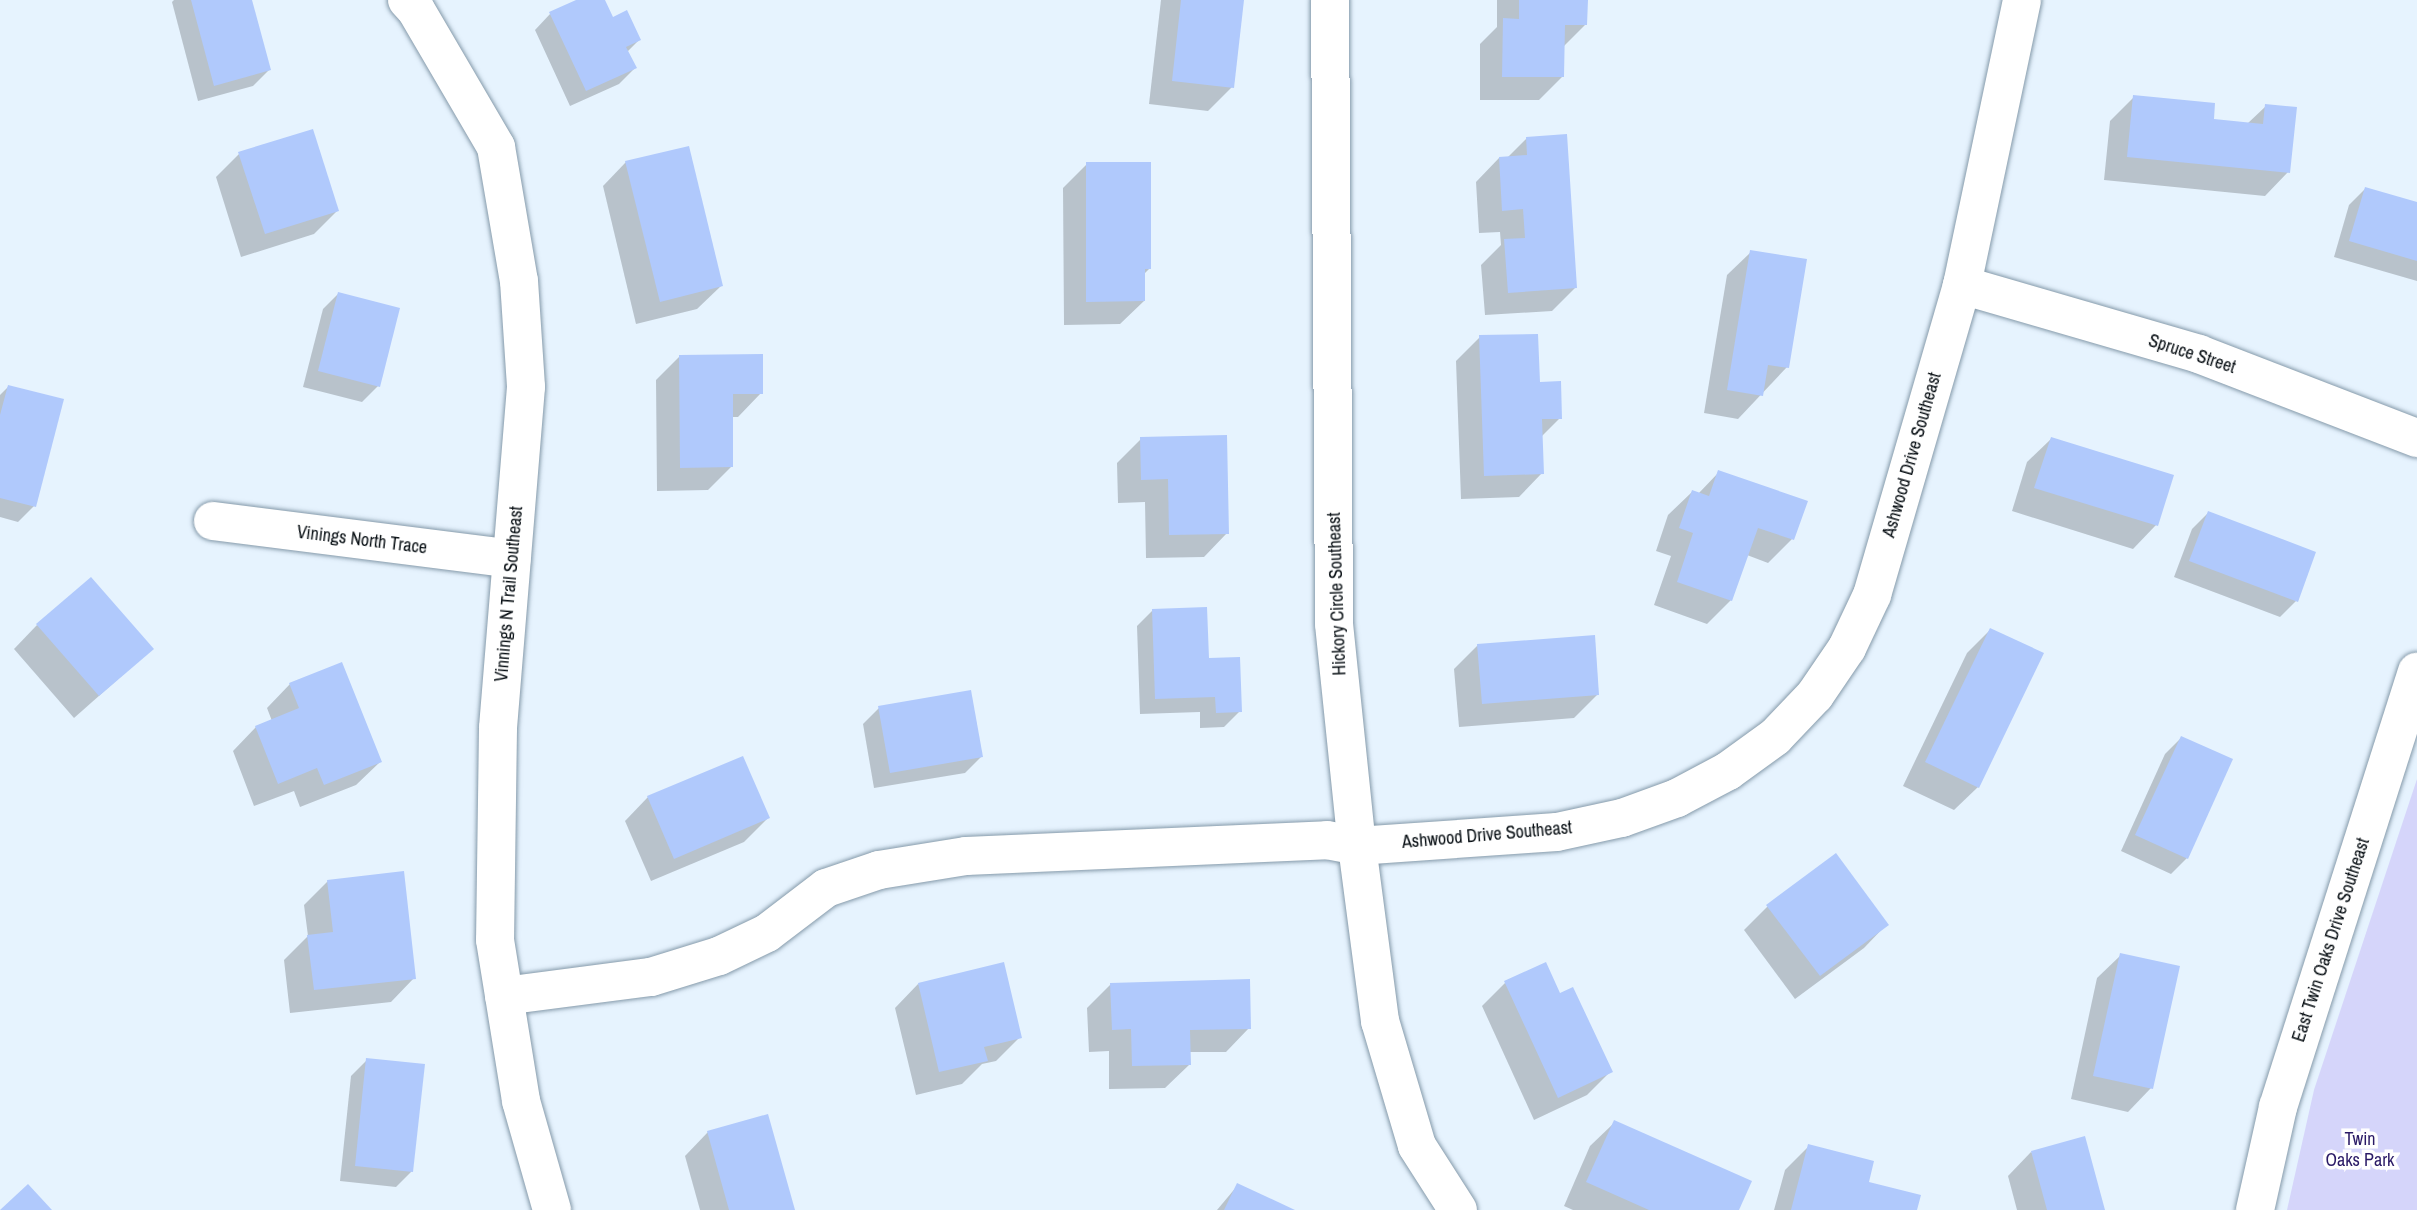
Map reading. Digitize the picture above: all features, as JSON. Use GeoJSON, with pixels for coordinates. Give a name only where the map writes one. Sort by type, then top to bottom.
{"type":"FeatureCollection","features":[{"type":"Feature","properties":{"kind":"street","name":"Vinnings N Trail Southeast"},"geometry":{"type":"LineString","coordinates":[[407,0],[416,9],[496,148],[519,281],[526,387],[498,728],[495,940],[521,1101],[552,1210]]}},
{"type":"Feature","properties":{"kind":"street","name":"Hickory Circle Southeast"},"geometry":{"type":"LineString","coordinates":[[1330,0],[1334,624],[1357,846],[1380,1021],[1417,1146],[1458,1210]]}},
{"type":"Feature","properties":{"kind":"street","name":"Ashwood Drive Southeast"},"geometry":{"type":"LineString","coordinates":[[504,996],[651,976],[719,956],[767,933],[826,888],[879,870],[966,856],[1327,840],[1357,846],[1557,832],[1622,818],[1687,793],[1728,771],[1775,737],[1815,695],[1847,648],[1872,595],[1962,285],[2022,0]]}},
{"type":"Feature","properties":{"kind":"street","name":"Spruce Street"},"geometry":{"type":"LineString","coordinates":[[1962,285],[2199,354],[2417,438]]}},
{"type":"Feature","properties":{"kind":"street","name":"Vinings North Trace"},"geometry":{"type":"LineString","coordinates":[[213,521],[512,559]]}},
{"type":"Feature","properties":{"kind":"street","name":"East Twin Oaks Drive Southeast"},"geometry":{"type":"LineString","coordinates":[[2255,1210],[2278,1107],[2417,672]]}},
{"type":"Feature","properties":{"kind":"green space","name":"Twin Oaks Park"},"geometry":{"type":"Polygon","coordinates":[[[2417,779],[2417,1210],[2287,1210],[2314,1090],[2417,779]]]}},
{"type":"Feature","properties":{"kind":"building"},"geometry":{"type":"Polygon","coordinates":[[[191,0],[252,0],[271,70],[214,86],[191,0]]]}},
{"type":"Feature","properties":{"kind":"building"},"geometry":{"type":"Polygon","coordinates":[[[576,0],[605,0],[613,17],[627,10],[641,40],[626,47],[637,68],[586,91],[549,12],[576,0]]]}},
{"type":"Feature","properties":{"kind":"building"},"geometry":{"type":"Polygon","coordinates":[[[1181,0],[1244,0],[1234,88],[1172,81],[1181,0]]]}},
{"type":"Feature","properties":{"kind":"building"},"geometry":{"type":"Polygon","coordinates":[[[1519,0],[1588,0],[1587,25],[1565,25],[1564,77],[1502,77],[1503,18],[1519,19],[1519,0]]]}},
{"type":"Feature","properties":{"kind":"building"},"geometry":{"type":"Polygon","coordinates":[[[2133,95],[2215,103],[2214,119],[2263,124],[2265,104],[2297,107],[2290,173],[2127,157],[2133,95]]]}},
{"type":"Feature","properties":{"kind":"building"},"geometry":{"type":"Polygon","coordinates":[[[313,129],[339,211],[265,234],[238,152],[313,129]]]}},
{"type":"Feature","properties":{"kind":"building"},"geometry":{"type":"Polygon","coordinates":[[[1567,134],[1577,288],[1508,293],[1504,239],[1525,238],[1523,209],[1502,211],[1499,157],[1527,155],[1526,137],[1567,134]]]}},
{"type":"Feature","properties":{"kind":"building"},"geometry":{"type":"Polygon","coordinates":[[[689,146],[723,286],[660,302],[625,161],[689,146]]]}},
{"type":"Feature","properties":{"kind":"building"},"geometry":{"type":"Polygon","coordinates":[[[1086,162],[1151,162],[1151,269],[1145,269],[1145,301],[1086,302],[1086,162]]]}},
{"type":"Feature","properties":{"kind":"building"},"geometry":{"type":"Polygon","coordinates":[[[2365,187],[2417,202],[2417,261],[2349,241],[2365,187]]]}},
{"type":"Feature","properties":{"kind":"building"},"geometry":{"type":"Polygon","coordinates":[[[1750,250],[1807,259],[1789,368],[1768,365],[1763,396],[1727,390],[1750,250]]]}},
{"type":"Feature","properties":{"kind":"building"},"geometry":{"type":"Polygon","coordinates":[[[338,292],[400,308],[380,387],[318,371],[338,292]]]}},
{"type":"Feature","properties":{"kind":"building"},"geometry":{"type":"Polygon","coordinates":[[[1538,334],[1540,382],[1561,381],[1562,419],[1542,419],[1544,474],[1484,476],[1479,335],[1538,334]]]}},
{"type":"Feature","properties":{"kind":"building"},"geometry":{"type":"Polygon","coordinates":[[[763,354],[763,394],[733,394],[733,467],[680,468],[679,355],[763,354]]]}},
{"type":"Feature","properties":{"kind":"building"},"geometry":{"type":"Polygon","coordinates":[[[8,385],[64,399],[36,507],[0,498],[0,415],[8,385]]]}},
{"type":"Feature","properties":{"kind":"building"},"geometry":{"type":"Polygon","coordinates":[[[1227,435],[1229,534],[1169,535],[1168,479],[1141,480],[1140,437],[1227,435]]]}},
{"type":"Feature","properties":{"kind":"building"},"geometry":{"type":"Polygon","coordinates":[[[2051,437],[2174,475],[2158,526],[2034,488],[2051,437]]]}},
{"type":"Feature","properties":{"kind":"building"},"geometry":{"type":"Polygon","coordinates":[[[1718,470],[1808,501],[1794,540],[1758,528],[1732,601],[1677,582],[1693,533],[1679,528],[1692,490],[1709,496],[1718,470]]]}},
{"type":"Feature","properties":{"kind":"building"},"geometry":{"type":"Polygon","coordinates":[[[2208,511],[2316,552],[2298,602],[2189,561],[2208,511]]]}},
{"type":"Feature","properties":{"kind":"building"},"geometry":{"type":"Polygon","coordinates":[[[91,577],[154,649],[99,696],[36,624],[91,577]]]}},
{"type":"Feature","properties":{"kind":"building"},"geometry":{"type":"Polygon","coordinates":[[[1207,607],[1209,658],[1240,657],[1242,712],[1216,713],[1215,697],[1155,699],[1152,609],[1207,607]]]}},
{"type":"Feature","properties":{"kind":"building"},"geometry":{"type":"Polygon","coordinates":[[[1990,628],[2044,653],[1979,788],[1925,762],[1990,628]]]}},
{"type":"Feature","properties":{"kind":"building"},"geometry":{"type":"Polygon","coordinates":[[[1595,635],[1599,695],[1482,704],[1477,644],[1595,635]]]}},
{"type":"Feature","properties":{"kind":"building"},"geometry":{"type":"Polygon","coordinates":[[[342,662],[382,762],[324,785],[317,768],[278,784],[255,726],[299,708],[289,683],[342,662]]]}},
{"type":"Feature","properties":{"kind":"building"},"geometry":{"type":"Polygon","coordinates":[[[971,690],[983,757],[890,773],[878,706],[971,690]]]}},
{"type":"Feature","properties":{"kind":"building"},"geometry":{"type":"Polygon","coordinates":[[[2181,736],[2233,759],[2188,859],[2135,835],[2181,736]]]}},
{"type":"Feature","properties":{"kind":"building"},"geometry":{"type":"Polygon","coordinates":[[[743,756],[770,818],[674,859],[647,796],[743,756]]]}},
{"type":"Feature","properties":{"kind":"building"},"geometry":{"type":"Polygon","coordinates":[[[1836,853],[1889,925],[1820,976],[1766,905],[1836,853]]]}},
{"type":"Feature","properties":{"kind":"building"},"geometry":{"type":"Polygon","coordinates":[[[404,871],[416,979],[314,990],[307,935],[333,932],[327,880],[404,871]]]}},
{"type":"Feature","properties":{"kind":"building"},"geometry":{"type":"Polygon","coordinates":[[[2120,953],[2180,966],[2153,1089],[2093,1076],[2120,953]]]}},
{"type":"Feature","properties":{"kind":"building"},"geometry":{"type":"Polygon","coordinates":[[[1004,962],[1022,1038],[984,1047],[988,1061],[939,1072],[918,983],[1004,962]]]}},
{"type":"Feature","properties":{"kind":"building"},"geometry":{"type":"Polygon","coordinates":[[[1546,962],[1560,993],[1573,987],[1613,1072],[1558,1098],[1504,981],[1546,962]]]}},
{"type":"Feature","properties":{"kind":"building"},"geometry":{"type":"Polygon","coordinates":[[[1250,979],[1251,1029],[1190,1030],[1191,1065],[1132,1066],[1131,1029],[1112,1030],[1110,983],[1250,979]]]}},
{"type":"Feature","properties":{"kind":"building"},"geometry":{"type":"Polygon","coordinates":[[[366,1058],[425,1064],[413,1172],[355,1166],[366,1058]]]}},
{"type":"Feature","properties":{"kind":"building"},"geometry":{"type":"Polygon","coordinates":[[[768,1114],[795,1210],[729,1210],[707,1131],[768,1114]]]}},
{"type":"Feature","properties":{"kind":"building"},"geometry":{"type":"Polygon","coordinates":[[[1614,1120],[1752,1181],[1739,1210],[1649,1210],[1586,1182],[1614,1120]]]}},
{"type":"Feature","properties":{"kind":"building"},"geometry":{"type":"Polygon","coordinates":[[[2085,1136],[2105,1210],[2047,1210],[2031,1151],[2085,1136]]]}},
{"type":"Feature","properties":{"kind":"building"},"geometry":{"type":"Polygon","coordinates":[[[1808,1144],[1874,1161],[1869,1182],[1921,1195],[1917,1210],[1791,1210],[1808,1144]]]}},
{"type":"Feature","properties":{"kind":"building"},"geometry":{"type":"Polygon","coordinates":[[[1237,1183],[1295,1210],[1224,1210],[1237,1183]]]}},
{"type":"Feature","properties":{"kind":"building"},"geometry":{"type":"Polygon","coordinates":[[[28,1184],[52,1210],[0,1210],[28,1184]]]}}]}
